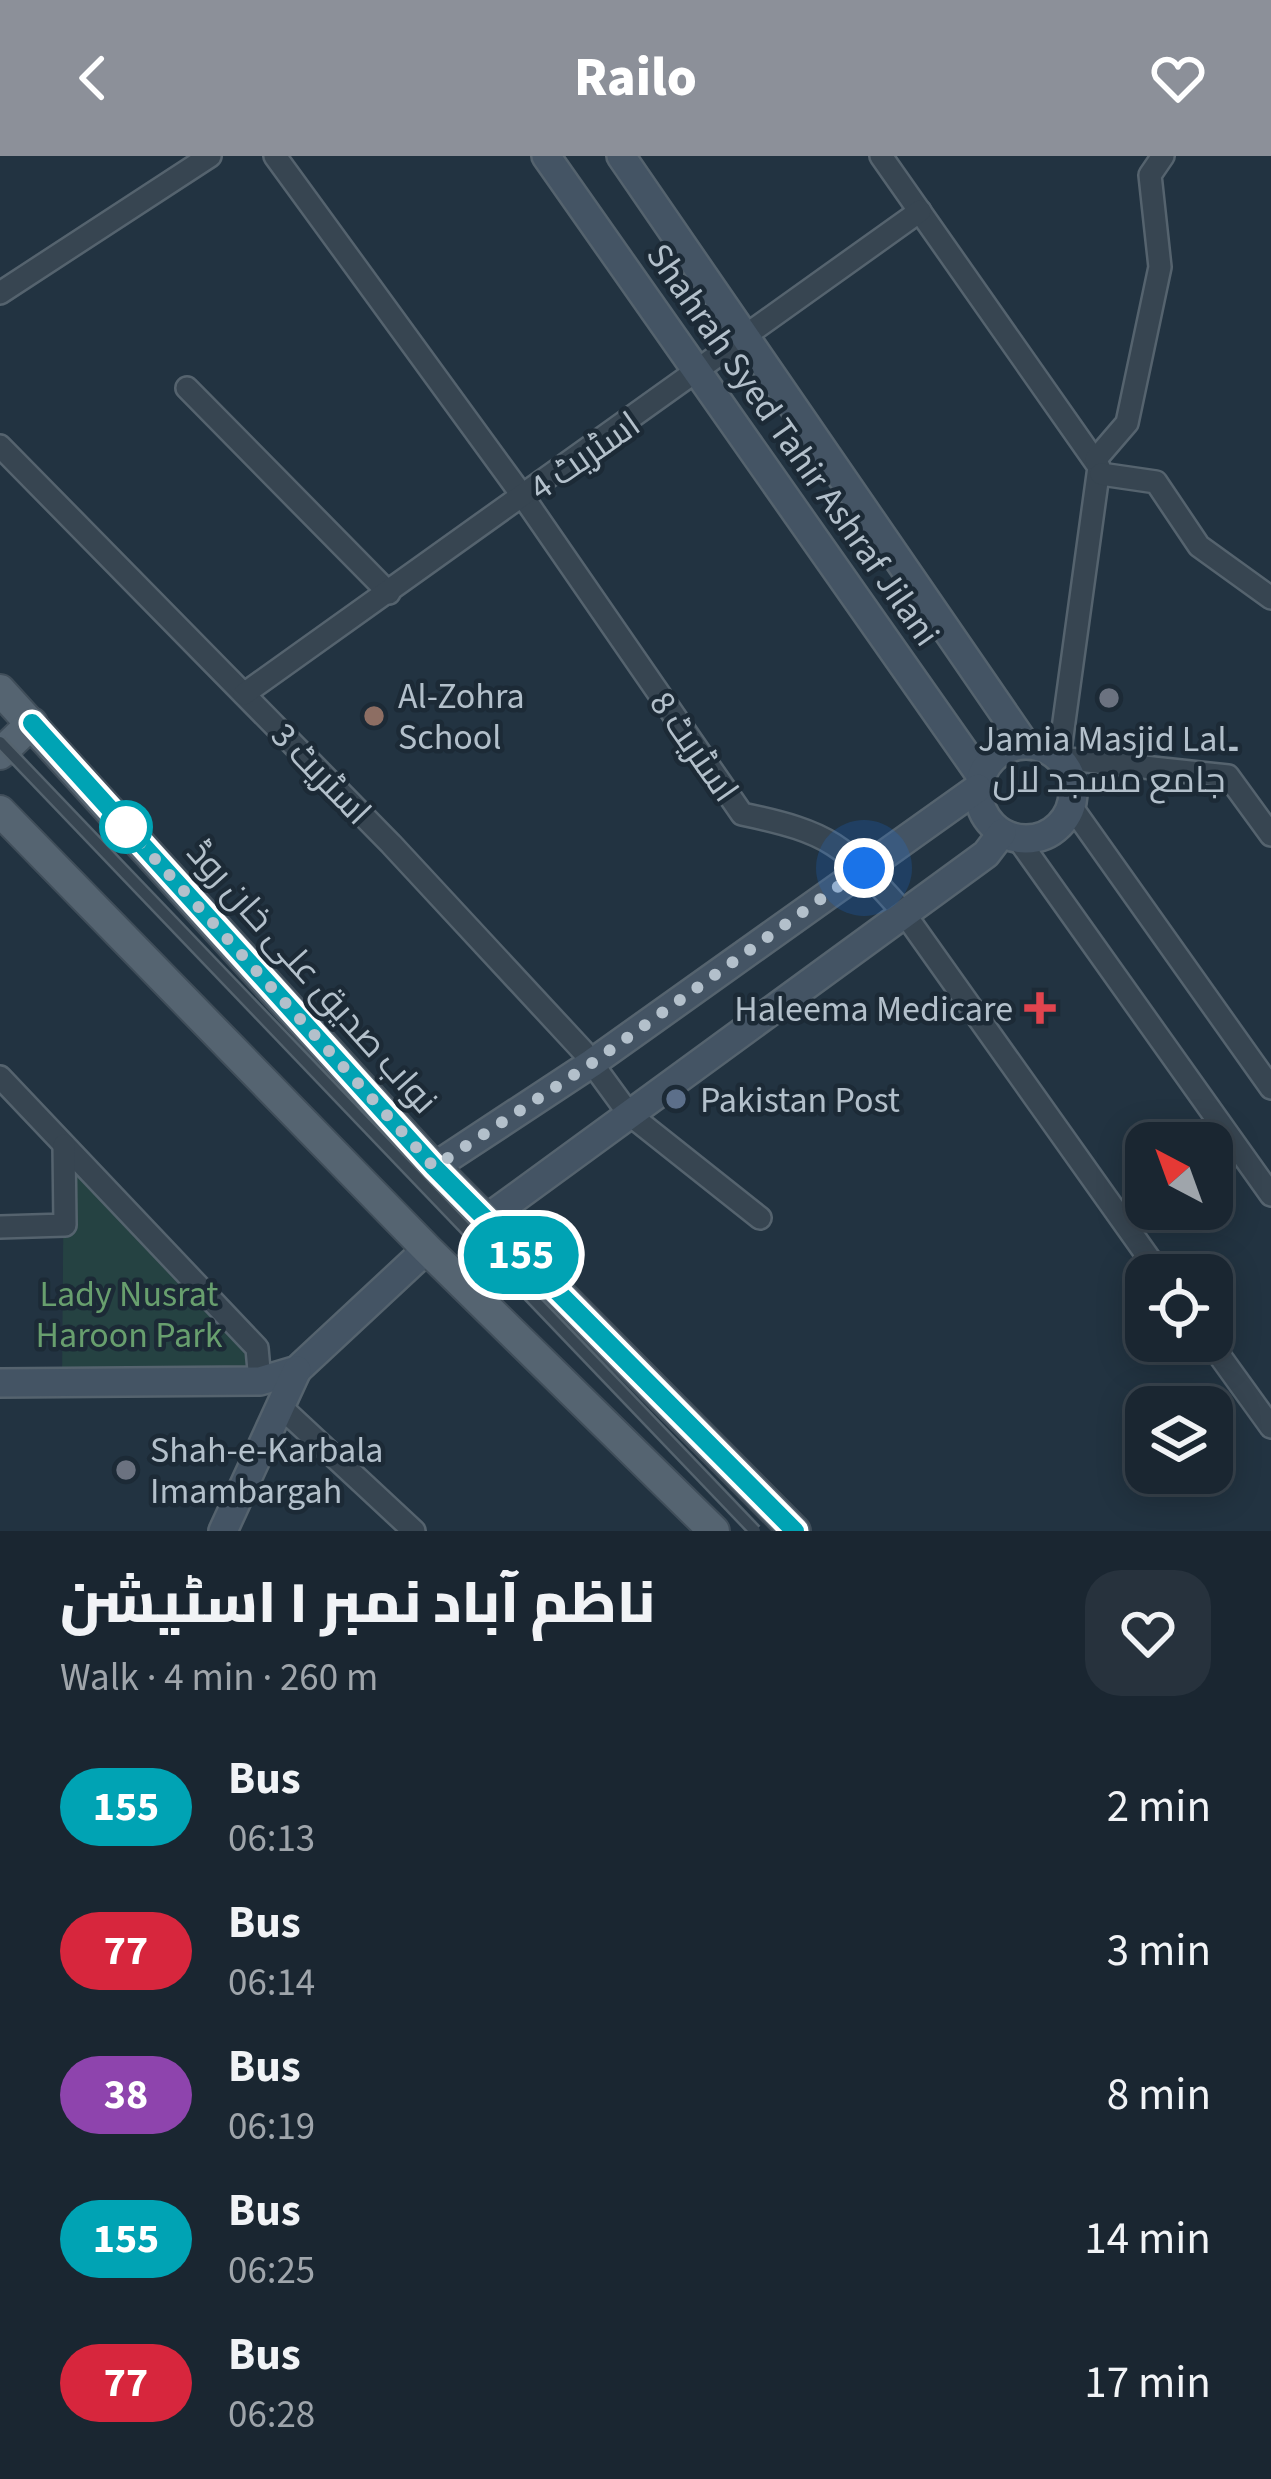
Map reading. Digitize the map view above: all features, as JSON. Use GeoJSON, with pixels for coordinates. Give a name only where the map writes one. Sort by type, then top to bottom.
{"type":"FeatureCollection","features":[{"type":"Feature","properties":{"kind":"main road","name":"نواب صدیق علی خان روڈ"},"geometry":{"type":"LineString","coordinates":[[0,690],[434,1167],[795,1531]]}},
{"type":"Feature","properties":{"kind":"main road"},"geometry":{"type":"LineString","coordinates":[[0,754],[32,723]]}},
{"type":"Feature","properties":{"kind":"main road"},"geometry":{"type":"LineString","coordinates":[[0,811],[427,1249],[714,1531]]}},
{"type":"Feature","properties":{"kind":"street"},"geometry":{"type":"LineString","coordinates":[[0,293],[210,156]]}},
{"type":"Feature","properties":{"kind":"street","name":"اسٹریٹ 8"},"geometry":{"type":"LineString","coordinates":[[274,156],[524,498],[742,814],[809,827],[864,868],[904,913],[1146,1254]]}},
{"type":"Feature","properties":{"kind":"street","name":"Shahrah Syed Tahir Ashraf Jilani"},"geometry":{"type":"LineString","coordinates":[[546,156],[979,782]]}},
{"type":"Feature","properties":{"kind":"street","name":"Shahrah Syed Tahir Ashraf Jilani"},"geometry":{"type":"LineString","coordinates":[[621,156],[1025,744]]}},
{"type":"Feature","properties":{"kind":"street"},"geometry":{"type":"LineString","coordinates":[[881,156],[1098,467],[1156,482],[1199,546],[1271,598]]}},
{"type":"Feature","properties":{"kind":"street"},"geometry":{"type":"LineString","coordinates":[[485,1220],[1010,836],[1050,833],[1071,806],[1073,787],[1060,758],[1098,467],[1127,423],[1160,267],[1150,175],[1163,156]]}},
{"type":"Feature","properties":{"kind":"street","name":"اسٹریٹ 4"},"geometry":{"type":"LineString","coordinates":[[244,694],[700,373],[920,211]]}},
{"type":"Feature","properties":{"kind":"street"},"geometry":{"type":"LineString","coordinates":[[188,388],[389,593]]}},
{"type":"Feature","properties":{"kind":"street","name":"اسٹریٹ 3"},"geometry":{"type":"LineString","coordinates":[[0,446],[392,844],[592,1063],[629,1114],[760,1218]]}},
{"type":"Feature","properties":{"kind":"street"},"geometry":{"type":"LineString","coordinates":[[434,1167],[592,1063],[864,868],[979,782],[1001,750],[1025,744],[1060,758],[1228,776],[1271,835]]}},
{"type":"Feature","properties":{"kind":"street"},"geometry":{"type":"LineString","coordinates":[[979,782],[987,820],[1010,836],[1271,1196]]}},
{"type":"Feature","properties":{"kind":"street"},"geometry":{"type":"LineString","coordinates":[[1071,806],[1271,1088]]}},
{"type":"Feature","properties":{"kind":"street"},"geometry":{"type":"LineString","coordinates":[[0,1076],[257,1348],[260,1381]]}},
{"type":"Feature","properties":{"kind":"street"},"geometry":{"type":"LineString","coordinates":[[0,1227],[65,1225],[64,1145]]}},
{"type":"Feature","properties":{"kind":"street"},"geometry":{"type":"LineString","coordinates":[[0,1383],[260,1381],[297,1370],[427,1249]]}},
{"type":"Feature","properties":{"kind":"street"},"geometry":{"type":"LineString","coordinates":[[1224,1362],[1271,1427]]}},
{"type":"Feature","properties":{"kind":"street"},"geometry":{"type":"LineString","coordinates":[[223,1531],[297,1370]]}},
{"type":"Feature","properties":{"kind":"street"},"geometry":{"type":"LineString","coordinates":[[283,1409],[414,1531]]}},
{"type":"Feature","properties":{"kind":"lane"},"geometry":{"type":"LineString","coordinates":[[0,742],[755,1531]]}},
{"type":"Feature","properties":{"kind":"green space","name":"Lady Nusrat Haroon Park"},"geometry":{"type":"Polygon","coordinates":[[[64,1145],[257,1348],[260,1381],[62,1383],[64,1145]]]}},
{"type":"Feature","properties":{"kind":"bus line","name":"155"},"geometry":{"type":"LineString","coordinates":[[32,723],[434,1167],[795,1531]]}},
{"type":"Feature","properties":{"kind":"place","name":"Jamia Masjid Lal۔ جامع مسجد لال"},"geometry":{"type":"Point","coordinates":[1109,698]}},
{"type":"Feature","properties":{"kind":"place","name":"Al-Zohra School"},"geometry":{"type":"Point","coordinates":[374,716]}},
{"type":"Feature","properties":{"kind":"place","name":"Haleema Medicare"},"geometry":{"type":"Point","coordinates":[1040,1008]}},
{"type":"Feature","properties":{"kind":"place","name":"Pakistan Post"},"geometry":{"type":"Point","coordinates":[676,1099]}},
{"type":"Feature","properties":{"kind":"place","name":"Shah-e-Karbala Imambargah"},"geometry":{"type":"Point","coordinates":[126,1470]}},
{"type":"Feature","properties":{"kind":"route"},"geometry":{"type":"LineString","coordinates":[[126,827],[434,1167],[592,1063],[864,868]]}}]}
